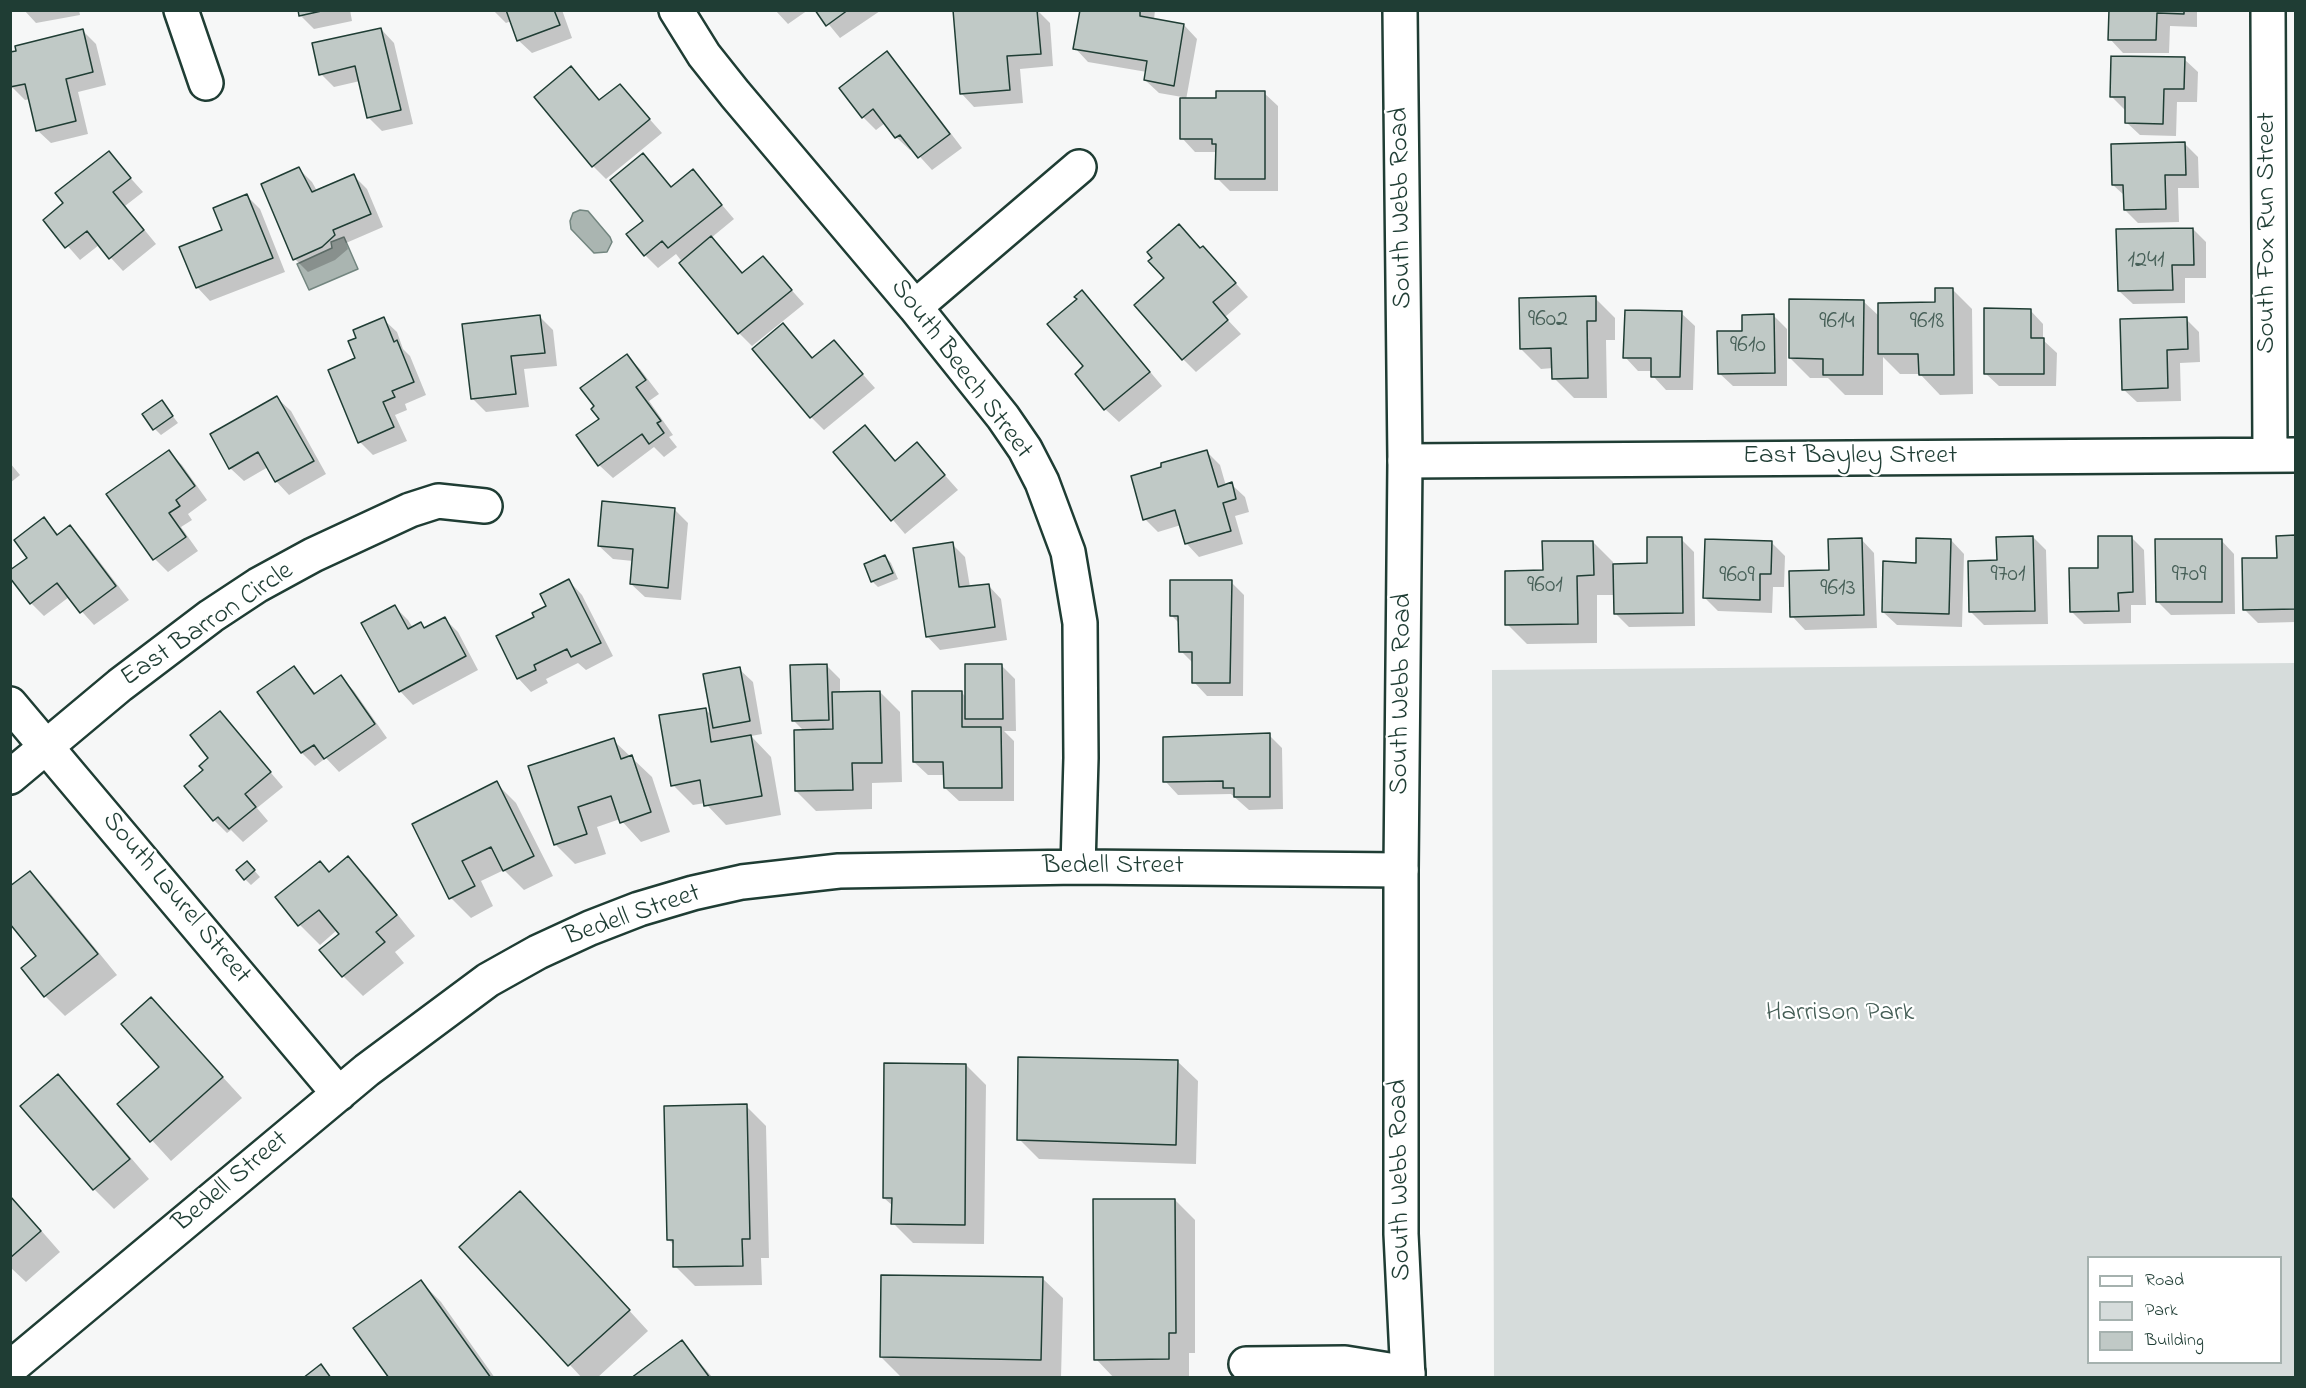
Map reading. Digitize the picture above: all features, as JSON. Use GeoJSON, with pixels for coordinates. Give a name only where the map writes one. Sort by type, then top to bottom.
{"type":"FeatureCollection","features":[{"type":"Feature","properties":{"kind":"street"},"geometry":{"type":"LineString","coordinates":[[181,10],[206,83]]}},
{"type":"Feature","properties":{"kind":"street","name":"South Beech Street"},"geometry":{"type":"LineString","coordinates":[[676,10],[704,55],[915,307],[1003,417],[1025,449],[1053,509],[1068,552],[1080,623],[1078,867]]}},
{"type":"Feature","properties":{"kind":"street","name":"South Webb Road"},"geometry":{"type":"LineString","coordinates":[[1400,10],[1405,461],[1401,870],[1401,1234],[1405,1376]]}},
{"type":"Feature","properties":{"kind":"street","name":"South Fox Run Street"},"geometry":{"type":"LineString","coordinates":[[2268,10],[2283,455]]}},
{"type":"Feature","properties":{"kind":"street"},"geometry":{"type":"LineString","coordinates":[[915,307],[1079,167]]}},
{"type":"Feature","properties":{"kind":"street","name":"East Bayley Street"},"geometry":{"type":"LineString","coordinates":[[1405,461],[2283,455]]}},
{"type":"Feature","properties":{"kind":"street","name":"East Barron Circle"},"geometry":{"type":"LineString","coordinates":[[10,777],[129,678],[211,616],[258,585],[313,555],[410,510],[438,501],[485,506]]}},
{"type":"Feature","properties":{"kind":"street","name":"South Laurel Street"},"geometry":{"type":"LineString","coordinates":[[10,704],[339,1094]]}},
{"type":"Feature","properties":{"kind":"street","name":"Bedell Street"},"geometry":{"type":"LineString","coordinates":[[10,1368],[339,1094],[488,980],[569,937],[639,909],[713,889],[793,875],[839,871],[1078,867],[1401,870]]}},
{"type":"Feature","properties":{"kind":"street"},"geometry":{"type":"LineString","coordinates":[[1246,1364],[1345,1363],[1405,1376]]}},
{"type":"Feature","properties":{"kind":"green space","name":"Harrison Park"},"geometry":{"type":"Polygon","coordinates":[[[2295,663],[2295,1377],[1494,1377],[1492,670],[2295,663]]]}},
{"type":"Feature","properties":{"kind":"shaded area"},"geometry":{"type":"Polygon","coordinates":[[[580,210],[588,211],[610,237],[612,242],[607,252],[594,253],[571,229],[570,221],[573,213],[580,210]]]}},
{"type":"Feature","properties":{"kind":"shaded area"},"geometry":{"type":"Polygon","coordinates":[[[344,237],[358,269],[309,290],[297,264],[332,248],[331,242],[344,237]]]}},
{"type":"Feature","properties":{"kind":"building"},"geometry":{"type":"Polygon","coordinates":[[[298,10],[326,10],[299,16],[298,10]]]}},
{"type":"Feature","properties":{"kind":"building"},"geometry":{"type":"Polygon","coordinates":[[[506,10],[554,10],[560,25],[517,41],[506,10]]]}},
{"type":"Feature","properties":{"kind":"building"},"geometry":{"type":"Polygon","coordinates":[[[815,10],[848,10],[826,26],[815,10]]]}},
{"type":"Feature","properties":{"kind":"building"},"geometry":{"type":"Polygon","coordinates":[[[953,10],[1037,10],[1041,54],[1007,56],[1010,90],[960,94],[953,10]]]}},
{"type":"Feature","properties":{"kind":"building"},"geometry":{"type":"Polygon","coordinates":[[[1080,10],[1140,10],[1140,16],[1184,24],[1174,86],[1144,80],[1147,61],[1073,49],[1080,10]]]}},
{"type":"Feature","properties":{"kind":"building"},"geometry":{"type":"Polygon","coordinates":[[[2109,10],[2184,10],[2184,14],[2157,13],[2156,40],[2108,40],[2109,10]]]}},
{"type":"Feature","properties":{"kind":"building"},"geometry":{"type":"Polygon","coordinates":[[[381,28],[401,110],[367,118],[355,66],[319,75],[312,43],[381,28]]]}},
{"type":"Feature","properties":{"kind":"building"},"geometry":{"type":"Polygon","coordinates":[[[83,29],[93,72],[66,79],[76,121],[36,131],[25,84],[10,87],[10,52],[16,51],[15,46],[83,29]]]}},
{"type":"Feature","properties":{"kind":"building"},"geometry":{"type":"Polygon","coordinates":[[[887,51],[950,134],[918,158],[900,135],[895,138],[873,109],[862,118],[839,88],[887,51]]]}},
{"type":"Feature","properties":{"kind":"building"},"geometry":{"type":"Polygon","coordinates":[[[2111,56],[2185,57],[2184,89],[2164,89],[2163,124],[2125,123],[2125,97],[2110,97],[2111,56]]]}},
{"type":"Feature","properties":{"kind":"building"},"geometry":{"type":"Polygon","coordinates":[[[571,66],[599,100],[620,84],[650,119],[592,167],[534,97],[571,66]]]}},
{"type":"Feature","properties":{"kind":"building"},"geometry":{"type":"Polygon","coordinates":[[[1216,91],[1265,91],[1265,179],[1215,179],[1216,144],[1212,144],[1212,139],[1180,139],[1180,98],[1216,98],[1216,91]]]}},
{"type":"Feature","properties":{"kind":"building"},"geometry":{"type":"Polygon","coordinates":[[[2185,142],[2186,175],[2165,175],[2166,209],[2124,210],[2123,185],[2112,185],[2111,144],[2185,142]]]}},
{"type":"Feature","properties":{"kind":"building"},"geometry":{"type":"Polygon","coordinates":[[[109,151],[131,178],[113,192],[144,230],[109,259],[87,231],[65,248],[43,220],[63,203],[55,193],[109,151]]]}},
{"type":"Feature","properties":{"kind":"building"},"geometry":{"type":"Polygon","coordinates":[[[643,153],[671,187],[693,169],[722,205],[668,248],[662,241],[644,256],[626,234],[643,221],[610,180],[643,153]]]}},
{"type":"Feature","properties":{"kind":"building"},"geometry":{"type":"Polygon","coordinates":[[[299,167],[312,192],[354,174],[371,214],[333,230],[335,235],[322,247],[293,260],[261,184],[299,167]]]}},
{"type":"Feature","properties":{"kind":"building"},"geometry":{"type":"Polygon","coordinates":[[[247,194],[273,258],[196,288],[179,247],[222,230],[213,208],[247,194]]]}},
{"type":"Feature","properties":{"kind":"building"},"geometry":{"type":"Polygon","coordinates":[[[1179,224],[1200,248],[1203,246],[1236,283],[1213,302],[1228,320],[1182,360],[1134,305],[1164,278],[1148,261],[1152,258],[1147,252],[1179,224]]]}},
{"type":"Feature","properties":{"kind":"building"},"geometry":{"type":"Polygon","coordinates":[[[2193,228],[2194,265],[2172,265],[2173,290],[2118,291],[2116,229],[2193,228]]]}},
{"type":"Feature","properties":{"kind":"building"},"geometry":{"type":"Polygon","coordinates":[[[711,236],[742,273],[763,256],[792,290],[738,334],[679,263],[711,236]]]}},
{"type":"Feature","properties":{"kind":"building"},"geometry":{"type":"Polygon","coordinates":[[[1935,288],[1953,288],[1954,375],[1919,375],[1918,354],[1878,354],[1878,303],[1935,302],[1935,288]]]}},
{"type":"Feature","properties":{"kind":"building"},"geometry":{"type":"Polygon","coordinates":[[[1082,290],[1150,372],[1104,410],[1075,374],[1083,366],[1047,324],[1077,299],[1074,297],[1082,290]]]}},
{"type":"Feature","properties":{"kind":"building"},"geometry":{"type":"Polygon","coordinates":[[[1596,296],[1596,321],[1587,321],[1588,378],[1552,379],[1551,348],[1520,349],[1519,298],[1596,296]]]}},
{"type":"Feature","properties":{"kind":"building"},"geometry":{"type":"Polygon","coordinates":[[[1789,299],[1864,300],[1863,375],[1823,375],[1823,359],[1789,358],[1789,299]]]}},
{"type":"Feature","properties":{"kind":"building"},"geometry":{"type":"Polygon","coordinates":[[[1984,308],[2031,309],[2031,338],[2044,338],[2044,374],[1984,374],[1984,308]]]}},
{"type":"Feature","properties":{"kind":"building"},"geometry":{"type":"Polygon","coordinates":[[[1625,310],[1682,311],[1680,377],[1651,377],[1651,358],[1623,358],[1625,310]]]}},
{"type":"Feature","properties":{"kind":"building"},"geometry":{"type":"Polygon","coordinates":[[[1774,314],[1775,373],[1718,374],[1717,331],[1742,331],[1742,315],[1774,314]]]}},
{"type":"Feature","properties":{"kind":"building"},"geometry":{"type":"Polygon","coordinates":[[[540,315],[545,353],[511,356],[516,394],[471,399],[462,324],[540,315]]]}},
{"type":"Feature","properties":{"kind":"building"},"geometry":{"type":"Polygon","coordinates":[[[384,317],[394,342],[397,340],[414,382],[392,391],[395,397],[383,402],[394,427],[358,443],[328,370],[355,358],[348,341],[356,338],[353,330],[384,317]]]}},
{"type":"Feature","properties":{"kind":"building"},"geometry":{"type":"Polygon","coordinates":[[[2187,317],[2188,349],[2167,350],[2168,388],[2122,390],[2120,319],[2187,317]]]}},
{"type":"Feature","properties":{"kind":"building"},"geometry":{"type":"Polygon","coordinates":[[[783,323],[812,358],[834,340],[863,374],[810,418],[752,349],[783,323]]]}},
{"type":"Feature","properties":{"kind":"building"},"geometry":{"type":"Polygon","coordinates":[[[627,354],[646,380],[636,387],[661,421],[657,423],[664,433],[649,444],[642,434],[598,466],[576,435],[599,419],[591,409],[594,406],[580,388],[627,354]]]}},
{"type":"Feature","properties":{"kind":"building"},"geometry":{"type":"Polygon","coordinates":[[[277,396],[314,461],[275,482],[258,452],[229,469],[210,434],[277,396]]]}},
{"type":"Feature","properties":{"kind":"building"},"geometry":{"type":"Polygon","coordinates":[[[162,400],[173,416],[153,430],[142,414],[162,400]]]}},
{"type":"Feature","properties":{"kind":"building"},"geometry":{"type":"Polygon","coordinates":[[[865,425],[895,461],[917,442],[945,475],[891,521],[833,452],[865,425]]]}},
{"type":"Feature","properties":{"kind":"building"},"geometry":{"type":"Polygon","coordinates":[[[169,450],[195,486],[176,500],[180,506],[169,513],[186,537],[153,560],[106,494],[169,450]]]}},
{"type":"Feature","properties":{"kind":"building"},"geometry":{"type":"Polygon","coordinates":[[[1207,450],[1218,487],[1232,482],[1236,499],[1223,503],[1231,531],[1185,544],[1175,510],[1143,520],[1131,476],[1161,467],[1161,463],[1207,450]]]}},
{"type":"Feature","properties":{"kind":"building"},"geometry":{"type":"Polygon","coordinates":[[[602,501],[675,508],[668,588],[630,584],[633,549],[598,546],[602,501]]]}},
{"type":"Feature","properties":{"kind":"building"},"geometry":{"type":"Polygon","coordinates":[[[44,517],[57,535],[70,525],[116,586],[80,613],[57,583],[30,604],[10,578],[10,570],[27,558],[14,540],[44,517]]]}},
{"type":"Feature","properties":{"kind":"building"},"geometry":{"type":"Polygon","coordinates":[[[2296,535],[2296,609],[2243,610],[2242,558],[2277,558],[2276,536],[2296,535]]]}},
{"type":"Feature","properties":{"kind":"building"},"geometry":{"type":"Polygon","coordinates":[[[2033,536],[2035,611],[1969,612],[1968,561],[1997,560],[1996,537],[2033,536]]]}},
{"type":"Feature","properties":{"kind":"building"},"geometry":{"type":"Polygon","coordinates":[[[2098,536],[2132,536],[2133,592],[2118,593],[2119,611],[2070,612],[2069,568],[2098,568],[2098,536]]]}},
{"type":"Feature","properties":{"kind":"building"},"geometry":{"type":"Polygon","coordinates":[[[1647,537],[1682,537],[1683,613],[1614,614],[1613,564],[1647,563],[1647,537]]]}},
{"type":"Feature","properties":{"kind":"building"},"geometry":{"type":"Polygon","coordinates":[[[1862,538],[1864,615],[1790,617],[1789,571],[1829,570],[1828,539],[1862,538]]]}},
{"type":"Feature","properties":{"kind":"building"},"geometry":{"type":"Polygon","coordinates":[[[1916,538],[1951,539],[1949,614],[1882,612],[1883,561],[1916,563],[1916,538]]]}},
{"type":"Feature","properties":{"kind":"building"},"geometry":{"type":"Polygon","coordinates":[[[1705,539],[1772,541],[1771,574],[1760,574],[1760,600],[1703,598],[1705,539]]]}},
{"type":"Feature","properties":{"kind":"building"},"geometry":{"type":"Polygon","coordinates":[[[2155,539],[2222,539],[2222,602],[2156,602],[2155,539]]]}},
{"type":"Feature","properties":{"kind":"building"},"geometry":{"type":"Polygon","coordinates":[[[1542,541],[1593,541],[1594,575],[1577,576],[1578,624],[1505,625],[1505,571],[1543,570],[1542,541]]]}},
{"type":"Feature","properties":{"kind":"building"},"geometry":{"type":"Polygon","coordinates":[[[953,542],[959,587],[989,584],[995,627],[926,637],[913,548],[953,542]]]}},
{"type":"Feature","properties":{"kind":"building"},"geometry":{"type":"Polygon","coordinates":[[[885,555],[893,573],[871,582],[864,564],[885,555]]]}},
{"type":"Feature","properties":{"kind":"building"},"geometry":{"type":"Polygon","coordinates":[[[569,579],[601,643],[571,657],[567,649],[534,665],[536,670],[517,679],[496,636],[534,617],[532,613],[546,606],[540,594],[569,579]]]}},
{"type":"Feature","properties":{"kind":"building"},"geometry":{"type":"Polygon","coordinates":[[[1170,580],[1232,580],[1230,683],[1192,683],[1192,652],[1179,652],[1178,616],[1170,616],[1170,580]]]}},
{"type":"Feature","properties":{"kind":"building"},"geometry":{"type":"Polygon","coordinates":[[[395,605],[408,629],[421,622],[424,628],[445,617],[466,656],[399,692],[361,623],[395,605]]]}},
{"type":"Feature","properties":{"kind":"building"},"geometry":{"type":"Polygon","coordinates":[[[827,664],[829,720],[792,721],[790,665],[827,664]]]}},
{"type":"Feature","properties":{"kind":"building"},"geometry":{"type":"Polygon","coordinates":[[[965,664],[1002,664],[1003,719],[965,719],[965,664]]]}},
{"type":"Feature","properties":{"kind":"building"},"geometry":{"type":"Polygon","coordinates":[[[294,666],[314,694],[341,675],[375,724],[324,759],[314,745],[301,753],[257,692],[294,666]]]}},
{"type":"Feature","properties":{"kind":"building"},"geometry":{"type":"Polygon","coordinates":[[[740,667],[750,721],[713,728],[703,674],[740,667]]]}},
{"type":"Feature","properties":{"kind":"building"},"geometry":{"type":"Polygon","coordinates":[[[880,691],[882,763],[852,763],[853,790],[795,791],[794,730],[833,729],[832,692],[880,691]]]}},
{"type":"Feature","properties":{"kind":"building"},"geometry":{"type":"Polygon","coordinates":[[[912,691],[962,691],[962,727],[1001,727],[1002,788],[944,788],[943,762],[913,762],[912,691]]]}},
{"type":"Feature","properties":{"kind":"building"},"geometry":{"type":"Polygon","coordinates":[[[706,708],[711,742],[751,735],[762,796],[704,806],[700,780],[671,786],[659,715],[706,708]]]}},
{"type":"Feature","properties":{"kind":"building"},"geometry":{"type":"Polygon","coordinates":[[[220,711],[271,772],[245,794],[256,807],[229,829],[218,817],[213,821],[184,786],[203,770],[199,766],[208,758],[190,735],[220,711]]]}},
{"type":"Feature","properties":{"kind":"building"},"geometry":{"type":"Polygon","coordinates":[[[1270,733],[1270,797],[1234,797],[1234,788],[1223,788],[1223,781],[1163,782],[1163,737],[1270,733]]]}},
{"type":"Feature","properties":{"kind":"building"},"geometry":{"type":"Polygon","coordinates":[[[614,738],[621,759],[632,755],[651,812],[620,823],[611,796],[578,807],[587,834],[554,845],[528,766],[614,738]]]}},
{"type":"Feature","properties":{"kind":"building"},"geometry":{"type":"Polygon","coordinates":[[[497,781],[534,856],[503,871],[491,847],[462,861],[475,886],[449,899],[412,824],[497,781]]]}},
{"type":"Feature","properties":{"kind":"building"},"geometry":{"type":"Polygon","coordinates":[[[348,856],[397,915],[376,932],[385,942],[342,977],[319,950],[339,934],[319,910],[298,926],[275,897],[320,861],[329,872],[348,856]]]}},
{"type":"Feature","properties":{"kind":"building"},"geometry":{"type":"Polygon","coordinates":[[[247,861],[255,870],[244,880],[236,870],[247,861]]]}},
{"type":"Feature","properties":{"kind":"building"},"geometry":{"type":"Polygon","coordinates":[[[30,871],[98,954],[44,997],[21,968],[36,956],[10,924],[10,886],[30,871]]]}},
{"type":"Feature","properties":{"kind":"building"},"geometry":{"type":"Polygon","coordinates":[[[151,997],[223,1077],[150,1142],[117,1104],[159,1067],[121,1024],[151,997]]]}},
{"type":"Feature","properties":{"kind":"building"},"geometry":{"type":"Polygon","coordinates":[[[1018,1057],[1178,1060],[1176,1145],[1017,1140],[1018,1057]]]}},
{"type":"Feature","properties":{"kind":"building"},"geometry":{"type":"Polygon","coordinates":[[[884,1063],[966,1064],[965,1225],[891,1224],[892,1198],[883,1198],[884,1063]]]}},
{"type":"Feature","properties":{"kind":"building"},"geometry":{"type":"Polygon","coordinates":[[[58,1074],[130,1159],[93,1190],[20,1106],[58,1074]]]}},
{"type":"Feature","properties":{"kind":"building"},"geometry":{"type":"Polygon","coordinates":[[[747,1104],[750,1239],[742,1239],[743,1266],[673,1267],[673,1240],[667,1240],[664,1106],[747,1104]]]}},
{"type":"Feature","properties":{"kind":"building"},"geometry":{"type":"Polygon","coordinates":[[[520,1191],[630,1310],[568,1366],[459,1247],[520,1191]]]}},
{"type":"Feature","properties":{"kind":"building"},"geometry":{"type":"Polygon","coordinates":[[[10,1196],[41,1231],[10,1258],[10,1196]]]}},
{"type":"Feature","properties":{"kind":"building"},"geometry":{"type":"Polygon","coordinates":[[[1093,1199],[1175,1199],[1176,1333],[1169,1333],[1169,1359],[1094,1360],[1093,1199]]]}},
{"type":"Feature","properties":{"kind":"building"},"geometry":{"type":"Polygon","coordinates":[[[881,1275],[1043,1277],[1041,1360],[880,1357],[881,1275]]]}},
{"type":"Feature","properties":{"kind":"building"},"geometry":{"type":"Polygon","coordinates":[[[421,1280],[491,1378],[389,1378],[353,1328],[421,1280]]]}},
{"type":"Feature","properties":{"kind":"building"},"geometry":{"type":"Polygon","coordinates":[[[682,1340],[710,1378],[631,1378],[682,1340]]]}},
{"type":"Feature","properties":{"kind":"building"},"geometry":{"type":"Polygon","coordinates":[[[321,1364],[331,1378],[303,1378],[321,1364]]]}}]}
